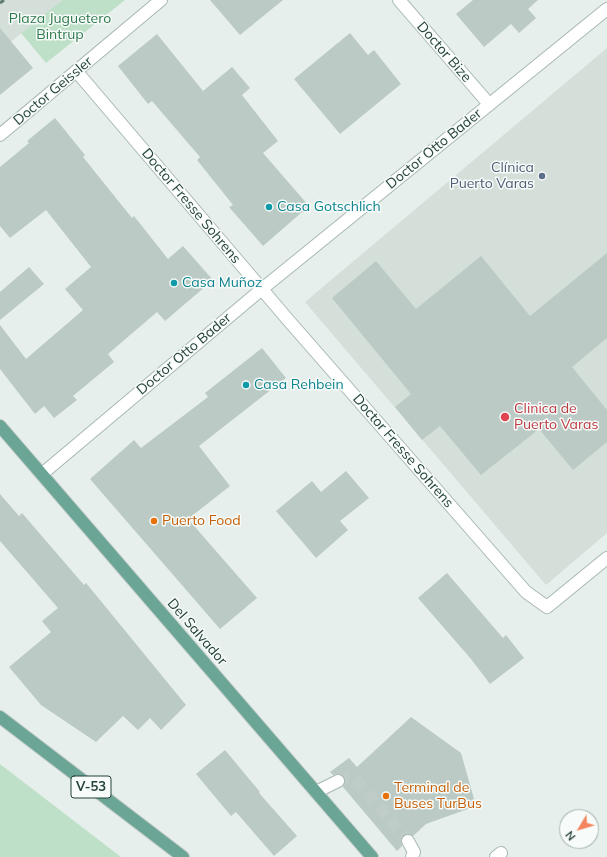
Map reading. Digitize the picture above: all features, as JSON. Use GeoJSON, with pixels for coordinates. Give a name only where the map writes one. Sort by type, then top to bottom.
{"type":"FeatureCollection","features":[{"type":"Feature","properties":{"kind":"main road","name":"Del Salvador"},"geometry":{"type":"LineString","coordinates":[[0,426],[372,857]]}},
{"type":"Feature","properties":{"kind":"main road","name":"V-53"},"geometry":{"type":"LineString","coordinates":[[0,717],[183,857]]}},
{"type":"Feature","properties":{"kind":"street","name":"Doctor Geissler"},"geometry":{"type":"LineString","coordinates":[[0,135],[161,0]]}},
{"type":"Feature","properties":{"kind":"street","name":"Doctor Bize"},"geometry":{"type":"LineString","coordinates":[[399,0],[489,104]]}},
{"type":"Feature","properties":{"kind":"street","name":"Doctor Otto Bader"},"geometry":{"type":"LineString","coordinates":[[42,474],[262,289],[607,9]]}},
{"type":"Feature","properties":{"kind":"street","name":"Doctor Fresse Sohrens"},"geometry":{"type":"LineString","coordinates":[[77,72],[262,289],[526,592],[547,607],[607,558]]}},
{"type":"Feature","properties":{"kind":"street"},"geometry":{"type":"LineString","coordinates":[[316,792],[338,781]]}},
{"type":"Feature","properties":{"kind":"street"},"geometry":{"type":"LineString","coordinates":[[408,841],[414,852],[412,857]]}},
{"type":"Feature","properties":{"kind":"shaded area"},"geometry":{"type":"Polygon","coordinates":[[[0,0],[65,0],[0,50],[0,0]]]}},
{"type":"Feature","properties":{"kind":"shaded area","name":"Clinica de Puerto Varas"},"geometry":{"type":"Polygon","coordinates":[[[607,48],[607,533],[546,585],[305,302],[607,48]]]}},
{"type":"Feature","properties":{"kind":"green space","name":"Plaza Juguetero Bintrup"},"geometry":{"type":"Polygon","coordinates":[[[63,0],[125,0],[46,63],[21,33],[63,0]]]}},
{"type":"Feature","properties":{"kind":"green space"},"geometry":{"type":"Polygon","coordinates":[[[0,764],[121,857],[0,857],[0,764]]]}},
{"type":"Feature","properties":{"kind":"building"},"geometry":{"type":"Polygon","coordinates":[[[210,0],[283,0],[240,35],[210,0]]]}},
{"type":"Feature","properties":{"kind":"building"},"geometry":{"type":"Polygon","coordinates":[[[473,0],[538,0],[528,9],[536,18],[519,33],[511,24],[484,47],[456,14],[473,0]]]}},
{"type":"Feature","properties":{"kind":"building"},"geometry":{"type":"Polygon","coordinates":[[[0,28],[33,68],[0,95],[0,28]]]}},
{"type":"Feature","properties":{"kind":"building"},"geometry":{"type":"Polygon","coordinates":[[[350,33],[368,55],[374,50],[401,84],[340,134],[294,79],[350,33]]]}},
{"type":"Feature","properties":{"kind":"building"},"geometry":{"type":"Polygon","coordinates":[[[157,34],[203,91],[232,67],[250,88],[242,95],[278,141],[263,153],[309,206],[263,246],[229,207],[233,205],[197,160],[200,157],[152,101],[148,104],[118,66],[157,34]]]}},
{"type":"Feature","properties":{"kind":"building"},"geometry":{"type":"Polygon","coordinates":[[[55,118],[85,155],[83,157],[132,218],[134,216],[168,259],[183,246],[213,280],[165,321],[157,312],[108,354],[114,362],[73,396],[77,400],[54,418],[44,406],[35,414],[0,369],[0,325],[26,359],[83,310],[65,289],[91,267],[46,210],[10,238],[0,226],[0,167],[29,143],[27,141],[55,118]]]}},
{"type":"Feature","properties":{"kind":"building"},"geometry":{"type":"Polygon","coordinates":[[[607,253],[607,338],[572,367],[607,410],[607,442],[573,470],[539,429],[481,475],[440,426],[422,440],[395,407],[411,394],[332,298],[376,261],[416,309],[481,256],[530,316],[607,253]]]}},
{"type":"Feature","properties":{"kind":"building"},"geometry":{"type":"Polygon","coordinates":[[[29,267],[44,284],[0,320],[0,292],[29,267]]]}},
{"type":"Feature","properties":{"kind":"building"},"geometry":{"type":"Polygon","coordinates":[[[262,348],[286,378],[199,446],[230,486],[188,519],[257,598],[220,629],[90,479],[134,440],[141,448],[208,397],[205,393],[262,348]]]}},
{"type":"Feature","properties":{"kind":"building"},"geometry":{"type":"Polygon","coordinates":[[[346,471],[369,498],[340,521],[348,530],[316,558],[276,511],[312,481],[321,492],[346,471]]]}},
{"type":"Feature","properties":{"kind":"building"},"geometry":{"type":"Polygon","coordinates":[[[0,494],[19,516],[22,513],[84,585],[86,583],[186,705],[161,730],[150,718],[138,730],[123,716],[96,742],[41,705],[9,667],[51,632],[42,621],[58,608],[0,541],[0,494]]]}},
{"type":"Feature","properties":{"kind":"building"},"geometry":{"type":"Polygon","coordinates":[[[447,573],[503,638],[506,635],[524,658],[490,684],[471,659],[418,598],[447,573]]]}},
{"type":"Feature","properties":{"kind":"building"},"geometry":{"type":"Polygon","coordinates":[[[411,717],[461,753],[476,806],[426,824],[413,836],[409,834],[404,835],[401,840],[402,846],[397,851],[343,787],[345,782],[344,777],[339,774],[333,775],[330,772],[349,758],[357,767],[411,717]]]}},
{"type":"Feature","properties":{"kind":"building"},"geometry":{"type":"Polygon","coordinates":[[[225,750],[260,792],[259,793],[297,836],[274,856],[236,812],[231,816],[196,774],[225,750]]]}},
{"type":"Feature","properties":{"kind":"tunnel"},"geometry":{"type":"LineString","coordinates":[[338,781],[346,778],[353,778],[358,782],[408,841]]}},
{"type":"Feature","properties":{"kind":"railway"},"geometry":{"type":"LineString","coordinates":[[0,3],[4,0]]}},
{"type":"Feature","properties":{"kind":"place","name":"Clínica Puerto Varas"},"geometry":{"type":"Point","coordinates":[542,176]}},
{"type":"Feature","properties":{"kind":"place","name":"Casa Gotschlich"},"geometry":{"type":"Point","coordinates":[269,207]}},
{"type":"Feature","properties":{"kind":"place","name":"Casa Muñoz"},"geometry":{"type":"Point","coordinates":[174,283]}},
{"type":"Feature","properties":{"kind":"place","name":"Casa Rehbein"},"geometry":{"type":"Point","coordinates":[246,385]}},
{"type":"Feature","properties":{"kind":"place","name":"Clinica de Puerto Varas"},"geometry":{"type":"Point","coordinates":[505,417]}},
{"type":"Feature","properties":{"kind":"place","name":"Puerto Food"},"geometry":{"type":"Point","coordinates":[154,521]}},
{"type":"Feature","properties":{"kind":"place","name":"Terminal de Buses TurBus"},"geometry":{"type":"Point","coordinates":[386,796]}}]}
